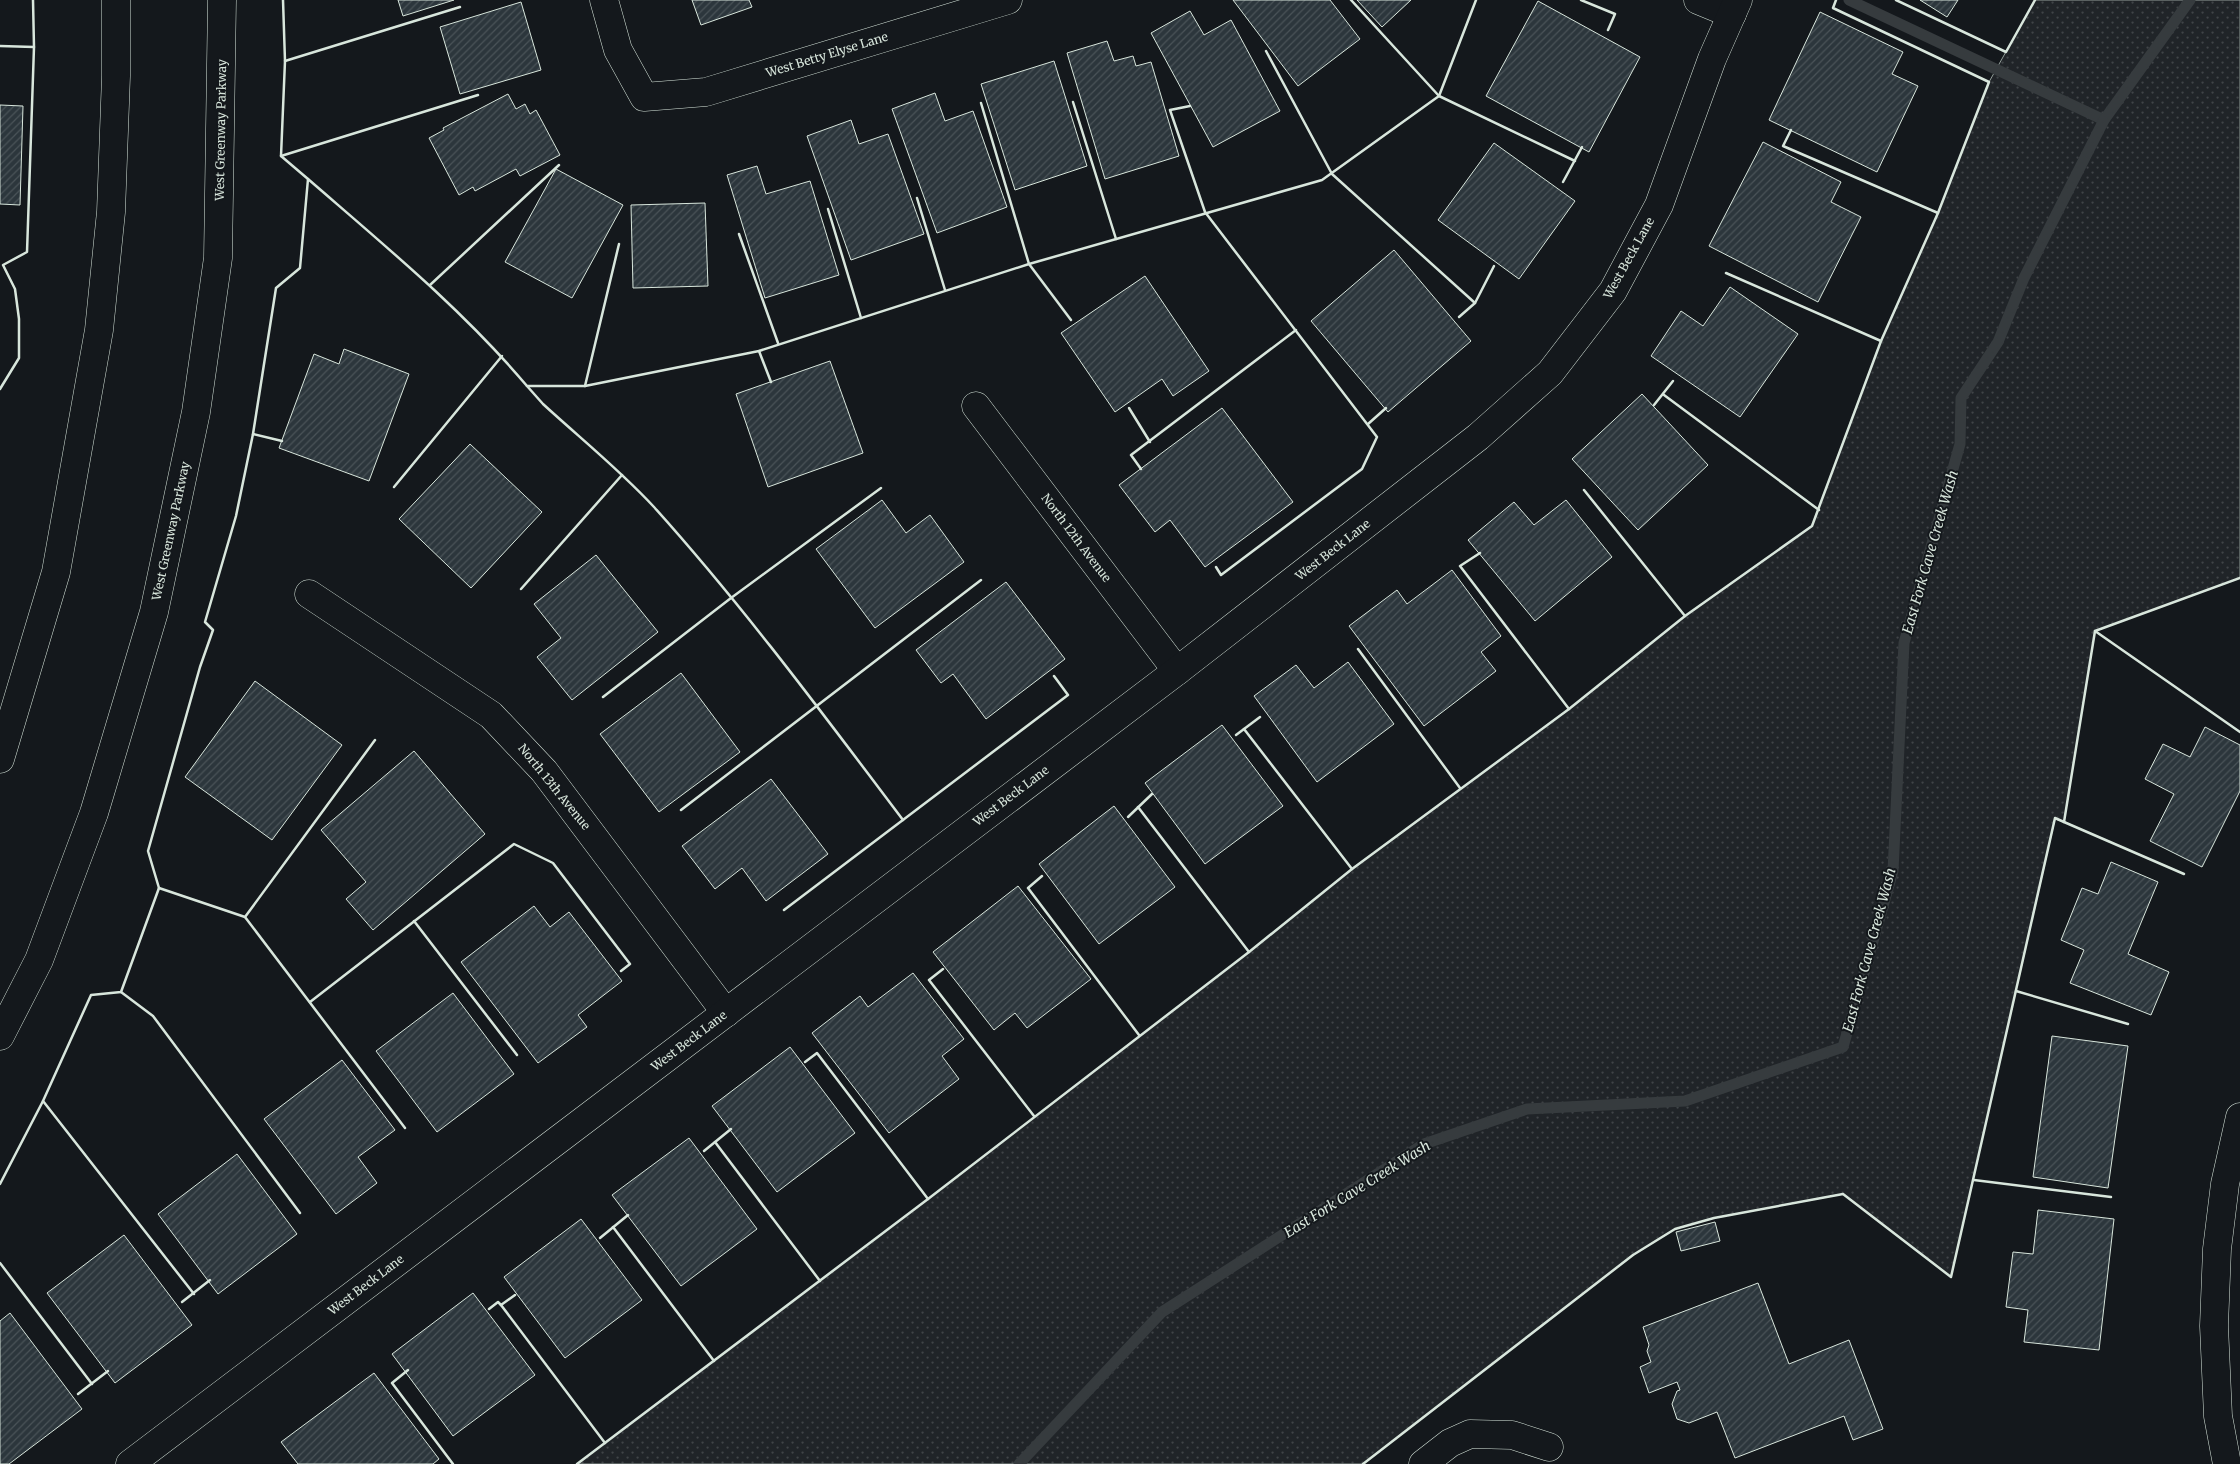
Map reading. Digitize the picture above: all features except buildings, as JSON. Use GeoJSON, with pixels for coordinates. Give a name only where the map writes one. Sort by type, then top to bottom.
{"type":"FeatureCollection","features":[{"type":"Feature","properties":{"kind":"street"},"geometry":{"type":"LineString","coordinates":[[0,759],[56,572],[100,330],[110,212],[116,76],[116,0]]}},
{"type":"Feature","properties":{"kind":"street","name":"West Greenway Parkway"},"geometry":{"type":"LineString","coordinates":[[0,1036],[38,960],[94,813],[154,612],[196,412],[218,258],[222,0]]}},
{"type":"Feature","properties":{"kind":"street","name":"West Betty Elyse Lane"},"geometry":{"type":"LineString","coordinates":[[604,0],[618,50],[644,97],[706,92],[1008,0]]}},
{"type":"Feature","properties":{"kind":"street"},"geometry":{"type":"LineString","coordinates":[[1698,0],[1735,7]]}},
{"type":"Feature","properties":{"kind":"street","name":"West Beck Lane"},"geometry":{"type":"LineString","coordinates":[[130,1464],[726,1014],[1177,670],[1478,437],[1550,373],[1613,291],[1659,205],[1712,60],[1735,7]]}},
{"type":"Feature","properties":{"kind":"street","name":"North 12th Avenue"},"geometry":{"type":"LineString","coordinates":[[976,406],[1177,670]]}},
{"type":"Feature","properties":{"kind":"street","name":"North 13th Avenue"},"geometry":{"type":"LineString","coordinates":[[308,594],[444,682],[496,720],[544,771],[726,1014]]}},
{"type":"Feature","properties":{"kind":"street"},"geometry":{"type":"LineString","coordinates":[[2227,1464],[2218,1416],[2214,1326],[2217,1249],[2225,1184],[2240,1117]]}},
{"type":"Feature","properties":{"kind":"street"},"geometry":{"type":"LineString","coordinates":[[1423,1464],[1450,1444],[1470,1434],[1512,1435],[1549,1447]]}},
{"type":"Feature","properties":{"kind":"shaded area"},"geometry":{"type":"Polygon","coordinates":[[[2035,0],[2240,0],[2240,578],[2095,631],[2064,822],[2055,819],[1951,1277],[1843,1194],[1714,1218],[1675,1229],[1633,1255],[1363,1464],[577,1464],[928,1199],[1249,952],[1352,869],[1569,709],[1685,616],[1812,526],[1881,341],[1938,213],[1989,82],[2035,0]]]}},
{"type":"Feature","properties":{"kind":"waterway"},"geometry":{"type":"LineString","coordinates":[[1849,0],[2104,120]]}},
{"type":"Feature","properties":{"kind":"waterway","name":"East Fork Cave Creek Wash"},"geometry":{"type":"LineString","coordinates":[[1019,1464],[1162,1312],[1424,1144],[1527,1109],[1685,1101],[1843,1047],[1893,871],[1904,643],[1960,444],[1961,398],[1998,342],[2024,278],[2104,120],[2190,0]]}},
{"type":"Feature","properties":{"kind":"wall"},"geometry":{"type":"LineString","coordinates":[[0,389],[19,358],[19,319],[15,289],[3,265],[27,252],[34,47],[33,0]]}},
{"type":"Feature","properties":{"kind":"wall"},"geometry":{"type":"LineString","coordinates":[[0,1184],[43,1101],[91,995],[121,992],[159,888],[148,851],[200,667],[213,630],[205,622],[236,516],[253,434],[276,288],[300,268],[308,179],[281,156],[285,61],[283,0]]}},
{"type":"Feature","properties":{"kind":"wall"},"geometry":{"type":"LineString","coordinates":[[1351,0],[1439,96],[1575,161]]}},
{"type":"Feature","properties":{"kind":"wall"},"geometry":{"type":"LineString","coordinates":[[308,179],[394,253],[449,304],[476,330],[527,386],[585,386],[759,351],[1029,264],[1322,180],[1439,96],[1476,0]]}},
{"type":"Feature","properties":{"kind":"wall"},"geometry":{"type":"LineString","coordinates":[[1581,0],[1615,14],[1608,30]]}},
{"type":"Feature","properties":{"kind":"wall"},"geometry":{"type":"LineString","coordinates":[[577,1464],[928,1199],[1249,952],[1352,869],[1569,709],[1685,616],[1812,526],[1881,341],[1938,213],[1989,82],[1833,8],[1836,0]]}},
{"type":"Feature","properties":{"kind":"wall"},"geometry":{"type":"LineString","coordinates":[[1896,0],[2006,52],[2035,0]]}},
{"type":"Feature","properties":{"kind":"wall"},"geometry":{"type":"LineString","coordinates":[[285,61],[460,7]]}},
{"type":"Feature","properties":{"kind":"wall"},"geometry":{"type":"LineString","coordinates":[[0,46],[34,47]]}},
{"type":"Feature","properties":{"kind":"wall"},"geometry":{"type":"LineString","coordinates":[[1266,51],[1332,174],[1475,303]]}},
{"type":"Feature","properties":{"kind":"wall"},"geometry":{"type":"LineString","coordinates":[[281,156],[478,95]]}},
{"type":"Feature","properties":{"kind":"wall"},"geometry":{"type":"LineString","coordinates":[[1073,102],[1116,239]]}},
{"type":"Feature","properties":{"kind":"wall"},"geometry":{"type":"LineString","coordinates":[[981,103],[1029,264],[1071,320]]}},
{"type":"Feature","properties":{"kind":"wall"},"geometry":{"type":"LineString","coordinates":[[1190,106],[1170,110],[1205,212],[1377,437],[1362,469],[1221,575],[1216,567]]}},
{"type":"Feature","properties":{"kind":"wall"},"geometry":{"type":"LineString","coordinates":[[1791,130],[1783,146],[1938,213]]}},
{"type":"Feature","properties":{"kind":"wall"},"geometry":{"type":"LineString","coordinates":[[1563,182],[1582,147]]}},
{"type":"Feature","properties":{"kind":"wall"},"geometry":{"type":"LineString","coordinates":[[430,285],[559,165]]}},
{"type":"Feature","properties":{"kind":"wall"},"geometry":{"type":"LineString","coordinates":[[917,198],[945,290]]}},
{"type":"Feature","properties":{"kind":"wall"},"geometry":{"type":"LineString","coordinates":[[828,209],[861,318]]}},
{"type":"Feature","properties":{"kind":"wall"},"geometry":{"type":"LineString","coordinates":[[739,234],[778,343]]}},
{"type":"Feature","properties":{"kind":"wall"},"geometry":{"type":"LineString","coordinates":[[585,386],[619,244]]}},
{"type":"Feature","properties":{"kind":"wall"},"geometry":{"type":"LineString","coordinates":[[1459,317],[1475,303],[1494,266]]}},
{"type":"Feature","properties":{"kind":"wall"},"geometry":{"type":"LineString","coordinates":[[1726,273],[1881,341]]}},
{"type":"Feature","properties":{"kind":"wall"},"geometry":{"type":"LineString","coordinates":[[1141,469],[1131,455],[1296,330]]}},
{"type":"Feature","properties":{"kind":"wall"},"geometry":{"type":"LineString","coordinates":[[759,351],[771,382]]}},
{"type":"Feature","properties":{"kind":"wall"},"geometry":{"type":"LineString","coordinates":[[394,487],[502,356]]}},
{"type":"Feature","properties":{"kind":"wall"},"geometry":{"type":"LineString","coordinates":[[1654,405],[1673,381]]}},
{"type":"Feature","properties":{"kind":"wall"},"geometry":{"type":"LineString","coordinates":[[527,386],[543,404],[641,493],[687,545],[782,661],[903,820]]}},
{"type":"Feature","properties":{"kind":"wall"},"geometry":{"type":"LineString","coordinates":[[1664,395],[1819,510]]}},
{"type":"Feature","properties":{"kind":"wall"},"geometry":{"type":"LineString","coordinates":[[1129,408],[1150,442]]}},
{"type":"Feature","properties":{"kind":"wall"},"geometry":{"type":"LineString","coordinates":[[1368,424],[1386,408]]}},
{"type":"Feature","properties":{"kind":"wall"},"geometry":{"type":"LineString","coordinates":[[253,434],[282,441]]}},
{"type":"Feature","properties":{"kind":"wall"},"geometry":{"type":"LineString","coordinates":[[521,589],[622,475]]}},
{"type":"Feature","properties":{"kind":"wall"},"geometry":{"type":"LineString","coordinates":[[603,697],[731,598],[881,488]]}},
{"type":"Feature","properties":{"kind":"wall"},"geometry":{"type":"LineString","coordinates":[[1584,490],[1685,616]]}},
{"type":"Feature","properties":{"kind":"wall"},"geometry":{"type":"LineString","coordinates":[[1480,553],[1460,566],[1569,709]]}},
{"type":"Feature","properties":{"kind":"wall"},"geometry":{"type":"LineString","coordinates":[[1363,1464],[1633,1255],[1675,1229],[1714,1218],[1843,1194],[1951,1277],[2055,818],[2064,822],[2095,631],[2240,578]]}},
{"type":"Feature","properties":{"kind":"wall"},"geometry":{"type":"LineString","coordinates":[[681,810],[981,580]]}},
{"type":"Feature","properties":{"kind":"wall"},"geometry":{"type":"LineString","coordinates":[[2095,631],[2240,732]]}},
{"type":"Feature","properties":{"kind":"wall"},"geometry":{"type":"LineString","coordinates":[[1358,649],[1460,788]]}},
{"type":"Feature","properties":{"kind":"wall"},"geometry":{"type":"LineString","coordinates":[[784,910],[1068,695],[1054,676]]}},
{"type":"Feature","properties":{"kind":"wall"},"geometry":{"type":"LineString","coordinates":[[1236,735],[1260,717]]}},
{"type":"Feature","properties":{"kind":"wall"},"geometry":{"type":"LineString","coordinates":[[1244,729],[1352,869]]}},
{"type":"Feature","properties":{"kind":"wall"},"geometry":{"type":"LineString","coordinates":[[245,917],[375,740]]}},
{"type":"Feature","properties":{"kind":"wall"},"geometry":{"type":"LineString","coordinates":[[1128,817],[1152,794]]}},
{"type":"Feature","properties":{"kind":"wall"},"geometry":{"type":"LineString","coordinates":[[1138,807],[1249,952]]}},
{"type":"Feature","properties":{"kind":"wall"},"geometry":{"type":"LineString","coordinates":[[2064,822],[2184,874]]}},
{"type":"Feature","properties":{"kind":"wall"},"geometry":{"type":"LineString","coordinates":[[310,1002],[514,844],[553,863],[630,964],[621,971]]}},
{"type":"Feature","properties":{"kind":"wall"},"geometry":{"type":"LineString","coordinates":[[1042,876],[1028,888],[1139,1035]]}},
{"type":"Feature","properties":{"kind":"wall"},"geometry":{"type":"LineString","coordinates":[[159,888],[245,917],[405,1128]]}},
{"type":"Feature","properties":{"kind":"wall"},"geometry":{"type":"LineString","coordinates":[[414,921],[517,1055]]}},
{"type":"Feature","properties":{"kind":"wall"},"geometry":{"type":"LineString","coordinates":[[943,969],[929,980],[1034,1116]]}},
{"type":"Feature","properties":{"kind":"wall"},"geometry":{"type":"LineString","coordinates":[[2016,991],[2128,1024]]}},
{"type":"Feature","properties":{"kind":"wall"},"geometry":{"type":"LineString","coordinates":[[121,992],[153,1016],[300,1213]]}},
{"type":"Feature","properties":{"kind":"wall"},"geometry":{"type":"LineString","coordinates":[[805,1062],[817,1053],[928,1199]]}},
{"type":"Feature","properties":{"kind":"wall"},"geometry":{"type":"LineString","coordinates":[[43,1101],[194,1294]]}},
{"type":"Feature","properties":{"kind":"wall"},"geometry":{"type":"LineString","coordinates":[[704,1151],[731,1129]]}},
{"type":"Feature","properties":{"kind":"wall"},"geometry":{"type":"LineString","coordinates":[[715,1142],[820,1281]]}},
{"type":"Feature","properties":{"kind":"wall"},"geometry":{"type":"LineString","coordinates":[[1974,1180],[2111,1197]]}},
{"type":"Feature","properties":{"kind":"wall"},"geometry":{"type":"LineString","coordinates":[[600,1238],[628,1215]]}},
{"type":"Feature","properties":{"kind":"wall"},"geometry":{"type":"LineString","coordinates":[[613,1227],[714,1361]]}},
{"type":"Feature","properties":{"kind":"wall"},"geometry":{"type":"LineString","coordinates":[[0,1263],[92,1384]]}},
{"type":"Feature","properties":{"kind":"wall"},"geometry":{"type":"LineString","coordinates":[[182,1302],[210,1280]]}},
{"type":"Feature","properties":{"kind":"wall"},"geometry":{"type":"LineString","coordinates":[[489,1309],[498,1302],[501,1305],[515,1295]]}},
{"type":"Feature","properties":{"kind":"wall"},"geometry":{"type":"LineString","coordinates":[[501,1305],[605,1443]]}},
{"type":"Feature","properties":{"kind":"wall"},"geometry":{"type":"LineString","coordinates":[[408,1370],[392,1383],[453,1464]]}},
{"type":"Feature","properties":{"kind":"wall"},"geometry":{"type":"LineString","coordinates":[[78,1394],[108,1371]]}}]}
